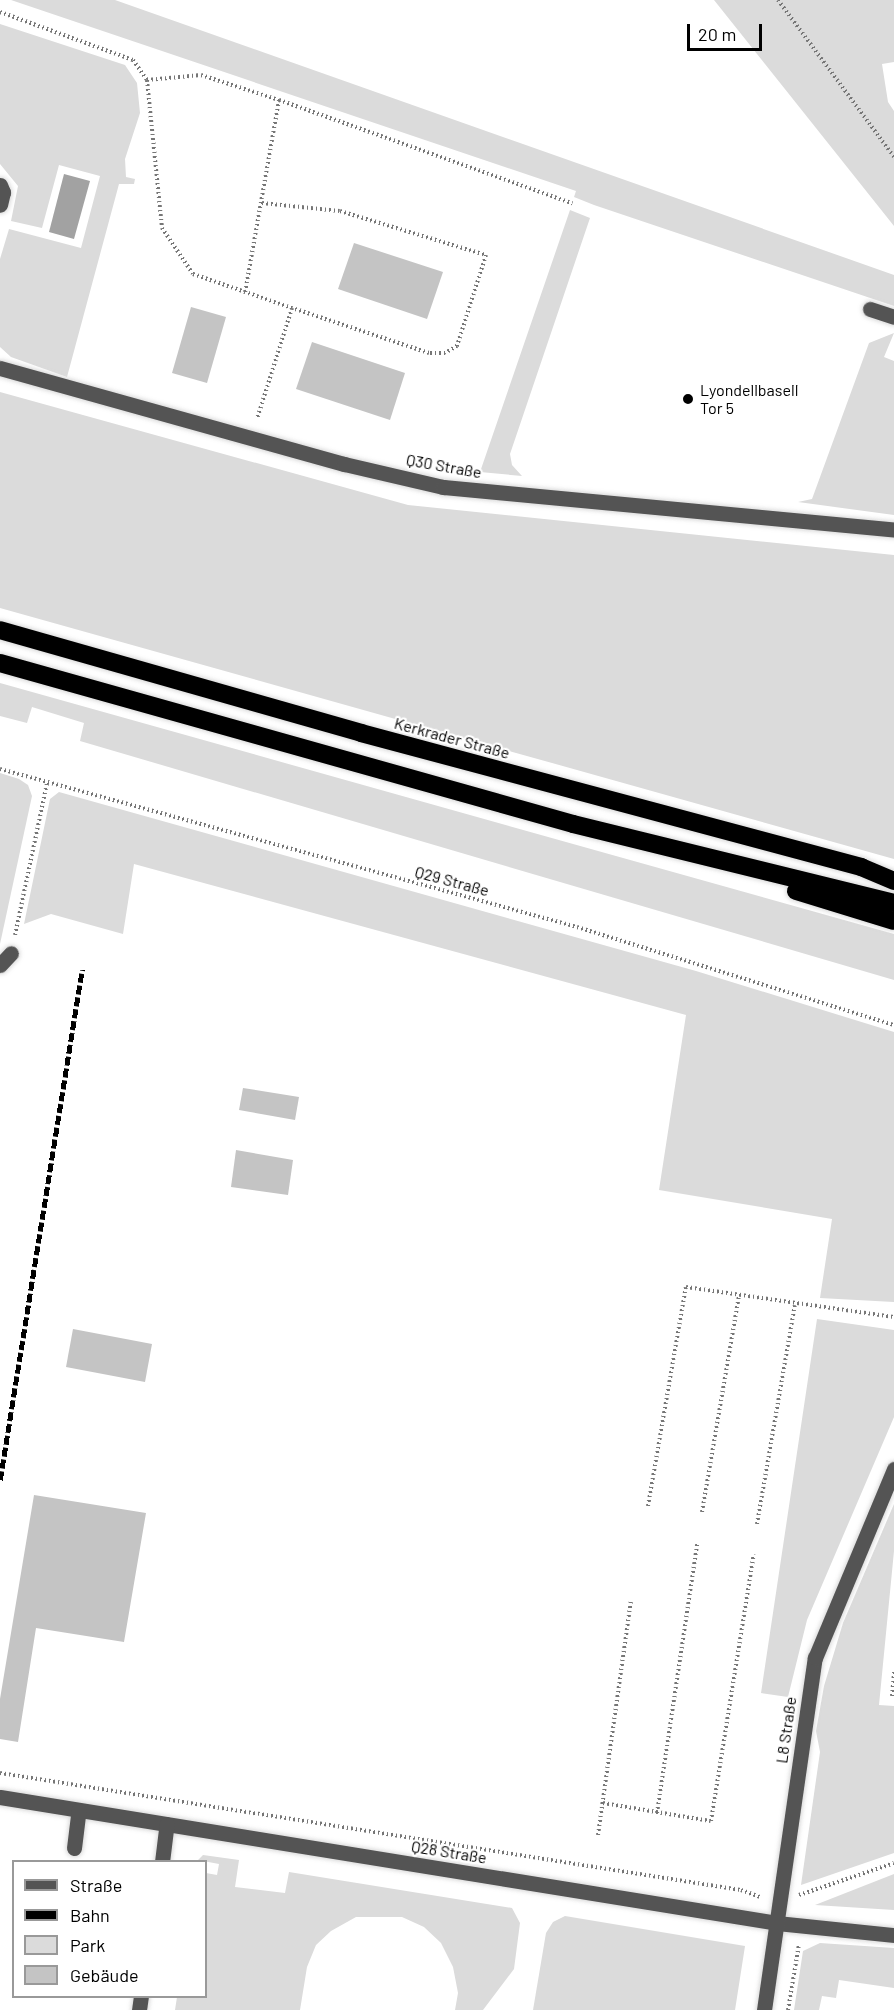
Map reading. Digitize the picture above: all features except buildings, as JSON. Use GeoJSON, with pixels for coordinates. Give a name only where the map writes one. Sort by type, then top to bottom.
{"type":"FeatureCollection","features":[{"type":"Feature","properties":{"kind":"highway","name":"Kerkrader Straße"},"geometry":{"type":"LineString","coordinates":[[0,630],[361,734],[861,867],[894,881]]}},
{"type":"Feature","properties":{"kind":"highway"},"geometry":{"type":"LineString","coordinates":[[0,663],[573,824],[894,921]]}},
{"type":"Feature","properties":{"kind":"highway"},"geometry":{"type":"LineString","coordinates":[[573,824],[894,903]]}},
{"type":"Feature","properties":{"kind":"highway"},"geometry":{"type":"LineString","coordinates":[[861,867],[894,875]]}},
{"type":"Feature","properties":{"kind":"street"},"geometry":{"type":"LineString","coordinates":[[0,184],[3,192],[0,205]]}},
{"type":"Feature","properties":{"kind":"street"},"geometry":{"type":"LineString","coordinates":[[870,309],[894,317]]}},
{"type":"Feature","properties":{"kind":"street","name":"Q30 Straße"},"geometry":{"type":"LineString","coordinates":[[0,368],[442,487],[894,530]]}},
{"type":"Feature","properties":{"kind":"street"},"geometry":{"type":"LineString","coordinates":[[0,965],[11,953]]}},
{"type":"Feature","properties":{"kind":"street","name":"L8 Straße"},"geometry":{"type":"LineString","coordinates":[[764,2010],[815,1658],[894,1469]]}},
{"type":"Feature","properties":{"kind":"street","name":"Q28 Straße"},"geometry":{"type":"LineString","coordinates":[[0,1797],[777,1923],[894,1935]]}},
{"type":"Feature","properties":{"kind":"street"},"geometry":{"type":"LineString","coordinates":[[74,1848],[79,1810]]}},
{"type":"Feature","properties":{"kind":"street"},"geometry":{"type":"LineString","coordinates":[[162,1860],[167,1824]]}},
{"type":"Feature","properties":{"kind":"path"},"geometry":{"type":"LineString","coordinates":[[778,0],[894,157]]}},
{"type":"Feature","properties":{"kind":"path"},"geometry":{"type":"LineString","coordinates":[[0,12],[133,60],[147,80],[162,228],[193,274],[429,353],[445,353],[457,346],[486,255],[340,211],[262,202]]}},
{"type":"Feature","properties":{"kind":"path"},"geometry":{"type":"LineString","coordinates":[[147,80],[201,75],[279,100],[572,203]]}},
{"type":"Feature","properties":{"kind":"path"},"geometry":{"type":"LineString","coordinates":[[245,292],[279,100]]}},
{"type":"Feature","properties":{"kind":"path"},"geometry":{"type":"LineString","coordinates":[[251,437],[292,308]]}},
{"type":"Feature","properties":{"kind":"path","name":"Q29 Straße"},"geometry":{"type":"LineString","coordinates":[[0,769],[577,927],[894,1025]]}},
{"type":"Feature","properties":{"kind":"path"},"geometry":{"type":"LineString","coordinates":[[11,953],[47,783]]}},
{"type":"Feature","properties":{"kind":"path"},"geometry":{"type":"LineString","coordinates":[[648,1506],[686,1287],[795,1305],[894,1317]]}},
{"type":"Feature","properties":{"kind":"path"},"geometry":{"type":"LineString","coordinates":[[702,1512],[739,1296]]}},
{"type":"Feature","properties":{"kind":"path"},"geometry":{"type":"LineString","coordinates":[[757,1524],[795,1305]]}},
{"type":"Feature","properties":{"kind":"path"},"geometry":{"type":"LineString","coordinates":[[657,1813],[697,1544]]}},
{"type":"Feature","properties":{"kind":"path"},"geometry":{"type":"LineString","coordinates":[[603,1803],[711,1821],[754,1554]]}},
{"type":"Feature","properties":{"kind":"path"},"geometry":{"type":"LineString","coordinates":[[598,1835],[631,1599]]}},
{"type":"Feature","properties":{"kind":"path"},"geometry":{"type":"LineString","coordinates":[[892,1696],[894,1671]]}},
{"type":"Feature","properties":{"kind":"path"},"geometry":{"type":"LineString","coordinates":[[0,1773],[741,1890],[780,1903],[894,1863]]}},
{"type":"Feature","properties":{"kind":"path"},"geometry":{"type":"LineString","coordinates":[[788,2010],[802,1926]]}},
{"type":"Feature","properties":{"kind":"green space"},"geometry":{"type":"Polygon","coordinates":[[[11,0],[115,0],[894,275],[894,306],[594,205],[574,197],[576,191],[11,0]]]}},
{"type":"Feature","properties":{"kind":"green space"},"geometry":{"type":"Polygon","coordinates":[[[714,0],[894,0],[894,62],[882,64],[888,102],[894,111],[894,226],[714,0]]]}},
{"type":"Feature","properties":{"kind":"green space"},"geometry":{"type":"Polygon","coordinates":[[[0,24],[125,65],[137,83],[140,113],[125,159],[126,177],[135,179],[134,184],[119,184],[67,377],[11,357],[0,347],[0,259],[9,229],[81,248],[100,176],[59,165],[42,228],[11,221],[18,186],[0,164],[0,24]]]}},
{"type":"Feature","properties":{"kind":"green space"},"geometry":{"type":"Polygon","coordinates":[[[570,210],[590,218],[510,454],[512,465],[522,476],[480,472],[570,210]]]}},
{"type":"Feature","properties":{"kind":"green space"},"geometry":{"type":"Polygon","coordinates":[[[894,333],[884,357],[894,361],[894,515],[798,502],[812,499],[869,343],[894,333]]]}},
{"type":"Feature","properties":{"kind":"green space"},"geometry":{"type":"Polygon","coordinates":[[[0,392],[408,505],[894,555],[894,859],[0,608],[0,392]]]}},
{"type":"Feature","properties":{"kind":"green space"},"geometry":{"type":"Polygon","coordinates":[[[0,683],[894,934],[894,980],[80,741],[84,723],[32,707],[27,723],[0,716],[0,683]]]}},
{"type":"Feature","properties":{"kind":"green space"},"geometry":{"type":"Polygon","coordinates":[[[0,773],[19,779],[28,785],[32,796],[0,944],[0,773]]]}},
{"type":"Feature","properties":{"kind":"green space"},"geometry":{"type":"Polygon","coordinates":[[[59,792],[696,971],[894,1032],[894,1302],[820,1298],[832,1219],[659,1190],[686,1015],[134,864],[123,934],[51,914],[24,924],[50,799],[59,792]]]}},
{"type":"Feature","properties":{"kind":"green space"},"geometry":{"type":"Polygon","coordinates":[[[817,1319],[894,1330],[894,1417],[807,1620],[788,1697],[761,1693],[817,1319]]]}},
{"type":"Feature","properties":{"kind":"green space"},"geometry":{"type":"Polygon","coordinates":[[[894,1504],[894,1551],[879,1705],[894,1706],[894,1853],[801,1885],[820,1752],[816,1731],[824,1686],[843,1623],[894,1504]]]}},
{"type":"Feature","properties":{"kind":"green space"},"geometry":{"type":"Polygon","coordinates":[[[203,1855],[239,1860],[235,1887],[285,1893],[289,1872],[512,1908],[520,1923],[514,1969],[483,2010],[455,2010],[458,1993],[453,1967],[441,1943],[424,1927],[402,1917],[356,1917],[331,1931],[316,1945],[307,1967],[300,2010],[175,2010],[177,1998],[207,1998],[207,1873],[217,1875],[219,1864],[198,1860],[203,1855]]]}},
{"type":"Feature","properties":{"kind":"green space"},"geometry":{"type":"Polygon","coordinates":[[[894,1874],[894,1910],[815,1905],[894,1874]]]}},
{"type":"Feature","properties":{"kind":"green space"},"geometry":{"type":"Polygon","coordinates":[[[565,1916],[745,1946],[735,2010],[533,2010],[546,1933],[553,1922],[565,1916]]]}},
{"type":"Feature","properties":{"kind":"green space"},"geometry":{"type":"Polygon","coordinates":[[[820,1943],[894,1948],[894,1988],[839,1980],[836,1998],[822,1996],[819,2010],[794,2010],[803,1951],[820,1943]]]}},
{"type":"Feature","properties":{"kind":"shaded area"},"geometry":{"type":"Polygon","coordinates":[[[64,174],[90,181],[74,239],[49,232],[64,174]]]}},
{"type":"Feature","properties":{"kind":"railway"},"geometry":{"type":"LineString","coordinates":[[0,1480],[82,970]]}},
{"type":"Feature","properties":{"kind":"place","name":"Lyondellbasell Tor 5"},"geometry":{"type":"Point","coordinates":[688,399]}}]}
